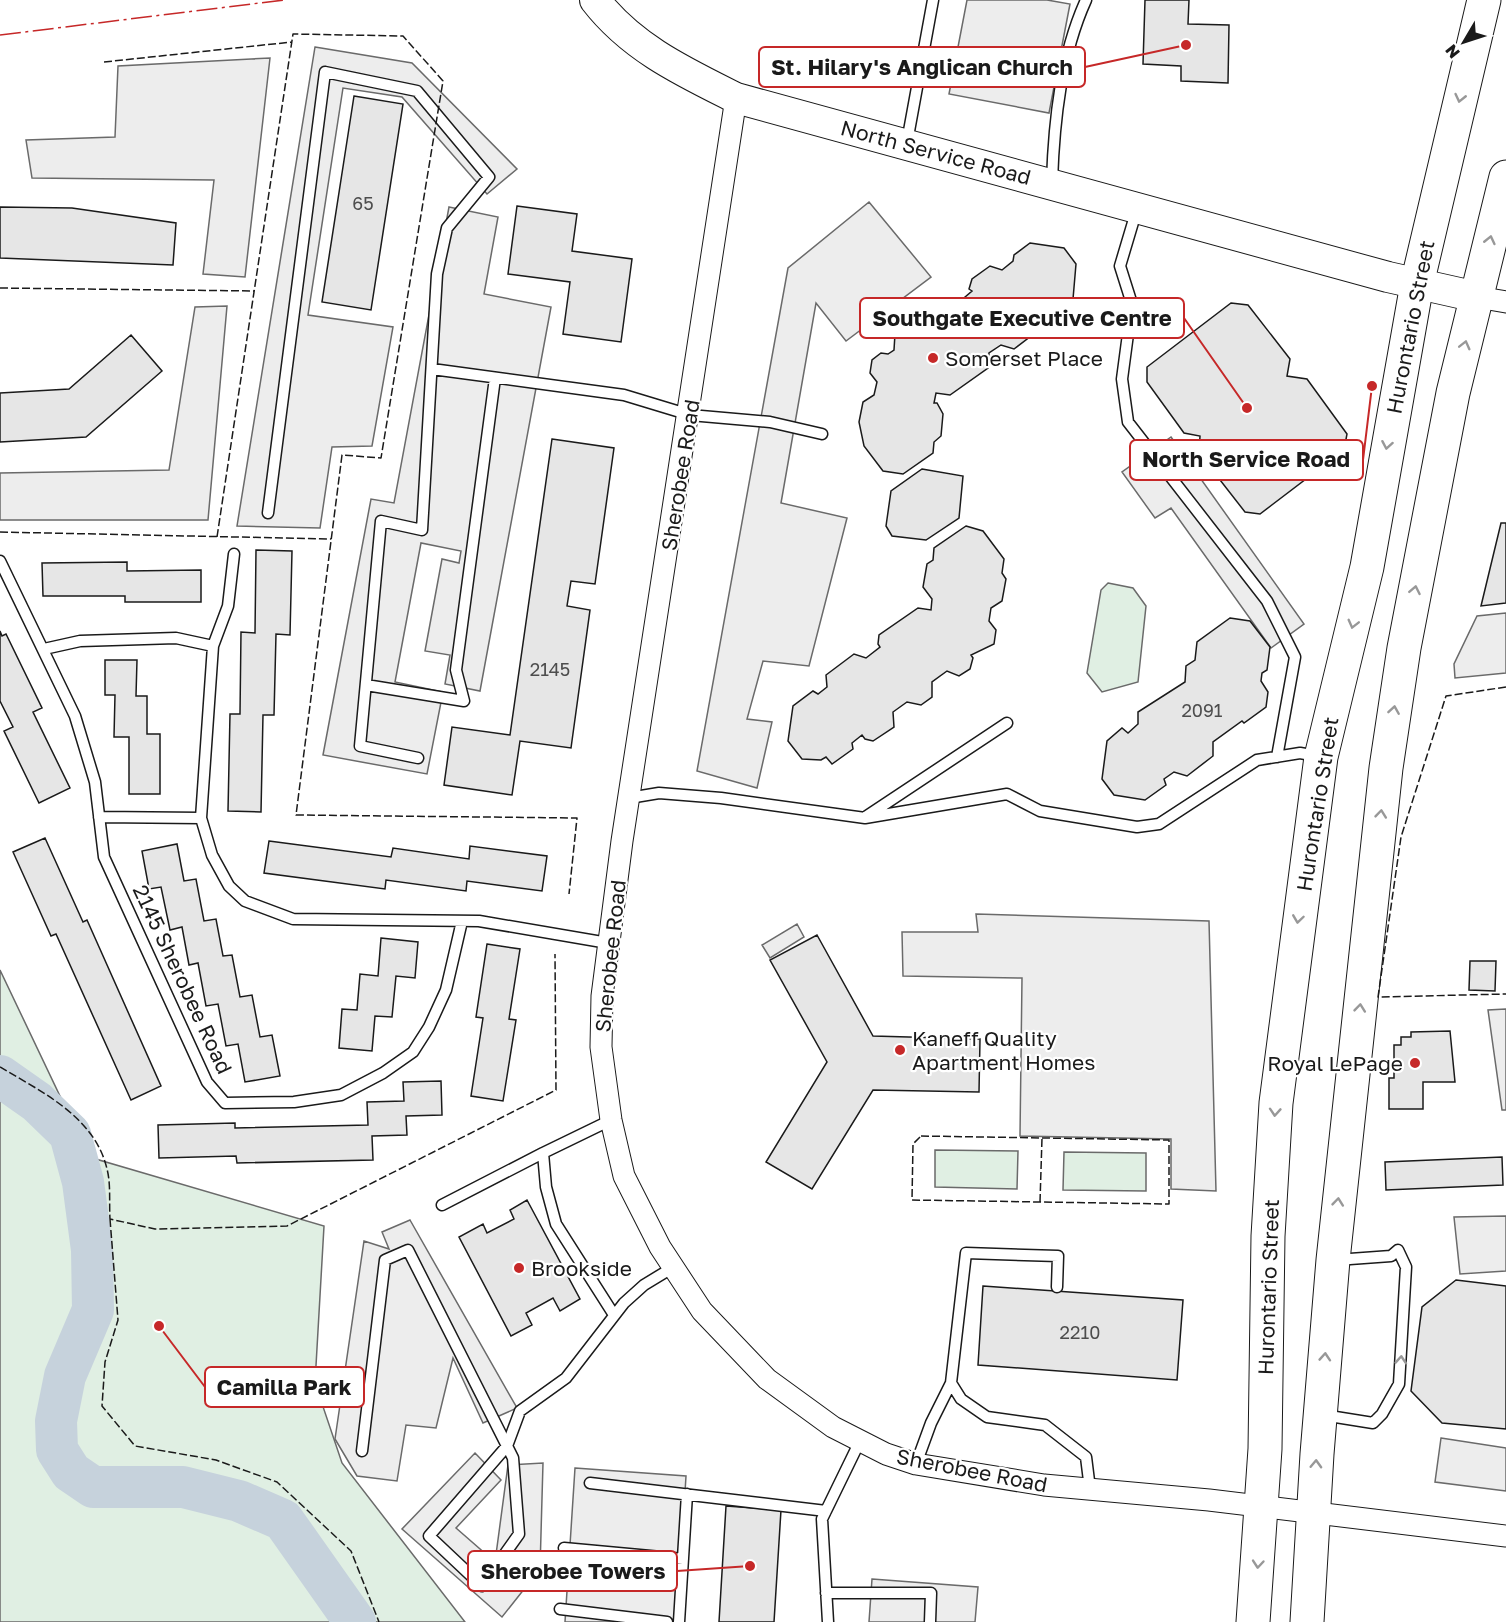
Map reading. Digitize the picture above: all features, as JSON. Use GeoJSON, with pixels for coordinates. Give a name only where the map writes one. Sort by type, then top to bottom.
{"type":"FeatureCollection","features":[{"type":"Feature","properties":{"kind":"main road","name":"Hurontario Street"},"geometry":{"type":"LineString","coordinates":[[1253,1622],[1262,1506],[1268,1236],[1276,1103],[1321,757],[1367,567],[1417,284],[1484,0]]}},
{"type":"Feature","properties":{"kind":"main road"},"geometry":{"type":"LineString","coordinates":[[1307,1622],[1333,1260],[1386,768],[1408,625],[1454,393],[1492,299],[1506,177]]}},
{"type":"Feature","properties":{"kind":"street","name":"North Service Road"},"geometry":{"type":"LineString","coordinates":[[596,0],[610,18],[655,56],[736,98],[1417,284],[1492,299]]}},
{"type":"Feature","properties":{"kind":"street","name":"Sherobee Road"},"geometry":{"type":"LineString","coordinates":[[736,98],[690,415],[629,798],[602,996],[601,1047],[611,1119],[624,1176],[672,1268],[702,1311],[767,1380],[802,1407],[860,1441],[886,1454],[916,1464],[1044,1485],[1262,1506],[1506,1536]]}},
{"type":"Feature","properties":{"kind":"lane"},"geometry":{"type":"LineString","coordinates":[[907,145],[933,0]]}},
{"type":"Feature","properties":{"kind":"lane"},"geometry":{"type":"LineString","coordinates":[[1052,183],[1054,133],[1073,28],[1086,0]]}},
{"type":"Feature","properties":{"kind":"lane"},"geometry":{"type":"LineString","coordinates":[[268,513],[325,72],[417,91],[489,177],[447,228],[437,274],[423,530],[381,521],[360,746],[418,758]]}},
{"type":"Feature","properties":{"kind":"lane"},"geometry":{"type":"LineString","coordinates":[[1137,207],[1120,266],[1132,304],[1122,379],[1128,422],[1267,601],[1295,657],[1277,757]]}},
{"type":"Feature","properties":{"kind":"lane"},"geometry":{"type":"LineString","coordinates":[[432,369],[624,396],[690,415],[770,422],[822,434]]}},
{"type":"Feature","properties":{"kind":"lane"},"geometry":{"type":"LineString","coordinates":[[366,685],[464,701],[456,670],[495,378]]}},
{"type":"Feature","properties":{"kind":"lane"},"geometry":{"type":"LineString","coordinates":[[234,554],[228,606],[213,646],[201,818],[212,855],[229,886],[244,901],[293,919],[462,921],[508,925],[608,943]]}},
{"type":"Feature","properties":{"kind":"lane","name":"2145 Sherobee Road"},"geometry":{"type":"LineString","coordinates":[[0,561],[75,716],[95,782],[104,857],[207,1082],[225,1103],[294,1102],[341,1095],[383,1073],[413,1052],[429,1027],[446,990],[462,921]]}},
{"type":"Feature","properties":{"kind":"lane"},"geometry":{"type":"LineString","coordinates":[[44,649],[80,641],[176,638],[213,646]]}},
{"type":"Feature","properties":{"kind":"lane"},"geometry":{"type":"LineString","coordinates":[[865,818],[1007,723]]}},
{"type":"Feature","properties":{"kind":"lane"},"geometry":{"type":"LineString","coordinates":[[629,798],[659,793],[721,798],[865,818],[1007,794],[1040,811],[1137,826],[1159,824],[1257,760],[1300,753],[1321,757]]}},
{"type":"Feature","properties":{"kind":"lane"},"geometry":{"type":"LineString","coordinates":[[99,817],[201,818]]}},
{"type":"Feature","properties":{"kind":"lane"},"geometry":{"type":"LineString","coordinates":[[442,1205],[611,1119]]}},
{"type":"Feature","properties":{"kind":"lane"},"geometry":{"type":"LineString","coordinates":[[543,1153],[546,1187],[556,1224],[614,1315]]}},
{"type":"Feature","properties":{"kind":"lane"},"geometry":{"type":"LineString","coordinates":[[362,1451],[385,1260],[408,1250],[507,1446],[513,1458],[519,1534],[482,1586],[429,1536],[507,1446],[520,1411],[566,1378],[614,1315],[644,1285],[672,1268]]}},
{"type":"Feature","properties":{"kind":"lane"},"geometry":{"type":"LineString","coordinates":[[1321,1415],[1373,1423],[1383,1414],[1399,1384],[1406,1267],[1398,1250],[1391,1256],[1333,1260]]}},
{"type":"Feature","properties":{"kind":"lane"},"geometry":{"type":"LineString","coordinates":[[916,1464],[931,1423],[951,1383],[966,1253],[1058,1256],[1057,1287]]}},
{"type":"Feature","properties":{"kind":"lane"},"geometry":{"type":"LineString","coordinates":[[951,1383],[961,1399],[987,1417],[1044,1425],[1086,1457],[1090,1490]]}},
{"type":"Feature","properties":{"kind":"lane"},"geometry":{"type":"LineString","coordinates":[[828,1622],[822,1519],[860,1441]]}},
{"type":"Feature","properties":{"kind":"lane"},"geometry":{"type":"LineString","coordinates":[[590,1483],[826,1511]]}},
{"type":"Feature","properties":{"kind":"lane"},"geometry":{"type":"LineString","coordinates":[[679,1622],[687,1494]]}},
{"type":"Feature","properties":{"kind":"lane"},"geometry":{"type":"LineString","coordinates":[[564,1548],[683,1559]]}},
{"type":"Feature","properties":{"kind":"lane"},"geometry":{"type":"LineString","coordinates":[[826,1593],[931,1593],[930,1622]]}},
{"type":"Feature","properties":{"kind":"lane"},"geometry":{"type":"LineString","coordinates":[[560,1609],[667,1622]]}},
{"type":"Feature","properties":{"kind":"green space"},"geometry":{"type":"Polygon","coordinates":[[[1108,583],[1133,588],[1146,606],[1138,682],[1102,692],[1087,673],[1101,590],[1108,583]]]}},
{"type":"Feature","properties":{"kind":"green space"},"geometry":{"type":"Polygon","coordinates":[[[0,970],[89,1157],[324,1226],[315,1383],[342,1463],[465,1622],[0,1622],[0,970]]]}},
{"type":"Feature","properties":{"kind":"green space"},"geometry":{"type":"Polygon","coordinates":[[[935,1150],[1018,1151],[1017,1189],[935,1187],[935,1150]]]}},
{"type":"Feature","properties":{"kind":"green space"},"geometry":{"type":"Polygon","coordinates":[[[1064,1152],[1146,1153],[1146,1191],[1063,1190],[1064,1152]]]}},
{"type":"Feature","properties":{"kind":"shaded area"},"geometry":{"type":"Polygon","coordinates":[[[967,0],[1047,0],[1070,4],[1049,113],[949,94],[967,0]]]}},
{"type":"Feature","properties":{"kind":"shaded area"},"geometry":{"type":"Polygon","coordinates":[[[315,47],[412,63],[517,169],[487,194],[402,97],[343,88],[308,315],[393,327],[372,446],[332,447],[320,528],[237,526],[315,47]]]}},
{"type":"Feature","properties":{"kind":"shaded area"},"geometry":{"type":"Polygon","coordinates":[[[270,58],[245,277],[203,274],[214,180],[32,178],[26,140],[115,137],[118,66],[270,58]]]}},
{"type":"Feature","properties":{"kind":"shaded area"},"geometry":{"type":"Polygon","coordinates":[[[869,202],[931,277],[846,341],[816,303],[781,503],[847,518],[809,666],[763,661],[747,719],[772,722],[757,788],[697,771],[788,268],[869,202]]]}},
{"type":"Feature","properties":{"kind":"shaded area"},"geometry":{"type":"Polygon","coordinates":[[[449,207],[498,217],[484,294],[551,307],[480,691],[445,684],[450,655],[425,651],[442,559],[459,563],[461,551],[421,543],[395,682],[443,692],[427,774],[323,755],[371,499],[394,503],[449,207]]]}},
{"type":"Feature","properties":{"kind":"shaded area"},"geometry":{"type":"Polygon","coordinates":[[[227,306],[208,520],[0,520],[0,473],[169,470],[195,307],[227,306]]]}},
{"type":"Feature","properties":{"kind":"shaded area"},"geometry":{"type":"Polygon","coordinates":[[[1171,437],[1304,624],[1271,648],[1171,508],[1155,518],[1122,472],[1171,437]]]}},
{"type":"Feature","properties":{"kind":"shaded area"},"geometry":{"type":"Polygon","coordinates":[[[1506,613],[1506,673],[1455,678],[1454,664],[1477,616],[1506,613]]]}},
{"type":"Feature","properties":{"kind":"shaded area"},"geometry":{"type":"Polygon","coordinates":[[[976,914],[1209,921],[1216,1191],[1171,1189],[1171,1139],[1020,1136],[1022,978],[903,976],[902,932],[978,932],[976,914]]]}},
{"type":"Feature","properties":{"kind":"shaded area"},"geometry":{"type":"Polygon","coordinates":[[[797,924],[804,937],[770,958],[762,945],[797,924]]]}},
{"type":"Feature","properties":{"kind":"shaded area"},"geometry":{"type":"Polygon","coordinates":[[[1506,1009],[1506,1110],[1502,1110],[1488,1010],[1506,1009]]]}},
{"type":"Feature","properties":{"kind":"shaded area"},"geometry":{"type":"Polygon","coordinates":[[[1506,1216],[1506,1271],[1460,1274],[1454,1217],[1506,1216]]]}},
{"type":"Feature","properties":{"kind":"shaded area"},"geometry":{"type":"Polygon","coordinates":[[[410,1220],[517,1408],[483,1423],[453,1358],[436,1428],[406,1425],[397,1481],[357,1476],[335,1439],[364,1241],[389,1249],[382,1232],[410,1220]]]}},
{"type":"Feature","properties":{"kind":"shaded area"},"geometry":{"type":"Polygon","coordinates":[[[1441,1438],[1506,1448],[1506,1491],[1435,1482],[1441,1438]]]}},
{"type":"Feature","properties":{"kind":"shaded area"},"geometry":{"type":"Polygon","coordinates":[[[475,1453],[501,1480],[456,1528],[495,1562],[508,1465],[543,1463],[540,1569],[502,1617],[402,1529],[475,1453]]]}},
{"type":"Feature","properties":{"kind":"shaded area"},"geometry":{"type":"Polygon","coordinates":[[[575,1468],[686,1476],[677,1622],[565,1622],[575,1468]]]}},
{"type":"Feature","properties":{"kind":"shaded area"},"geometry":{"type":"Polygon","coordinates":[[[872,1579],[978,1587],[975,1622],[869,1622],[872,1579]]]}},
{"type":"Feature","properties":{"kind":"building"},"geometry":{"type":"Polygon","coordinates":[[[1145,0],[1189,0],[1188,24],[1229,25],[1228,83],[1181,81],[1181,66],[1143,64],[1145,0]]]}},
{"type":"Feature","properties":{"kind":"building"},"geometry":{"type":"Polygon","coordinates":[[[354,96],[403,104],[371,310],[322,302],[354,96]]]}},
{"type":"Feature","properties":{"kind":"building"},"geometry":{"type":"Polygon","coordinates":[[[517,206],[577,214],[572,251],[632,259],[621,342],[563,334],[570,282],[508,274],[517,206]]]}},
{"type":"Feature","properties":{"kind":"building"},"geometry":{"type":"Polygon","coordinates":[[[0,207],[72,208],[176,223],[173,265],[0,258],[0,207]]]}},
{"type":"Feature","properties":{"kind":"building","name":"Somerset Place"},"geometry":{"type":"Polygon","coordinates":[[[1030,243],[1064,248],[1076,264],[1073,299],[1053,312],[1049,309],[1039,316],[1039,330],[1014,349],[1001,345],[989,353],[988,368],[950,395],[936,393],[934,403],[937,403],[943,414],[941,436],[934,442],[933,453],[903,474],[883,471],[864,446],[859,422],[863,402],[874,395],[877,382],[870,373],[872,360],[881,353],[888,354],[894,350],[895,334],[908,326],[920,331],[934,319],[933,306],[946,299],[958,303],[972,291],[969,289],[972,279],[990,266],[1002,270],[1013,261],[1014,255],[1030,243]]]}},
{"type":"Feature","properties":{"kind":"building"},"geometry":{"type":"Polygon","coordinates":[[[1231,303],[1248,305],[1290,359],[1287,376],[1307,379],[1347,434],[1344,450],[1260,514],[1245,512],[1199,453],[1200,436],[1184,433],[1147,382],[1147,367],[1231,303]]]}},
{"type":"Feature","properties":{"kind":"building"},"geometry":{"type":"Polygon","coordinates":[[[131,335],[162,371],[86,437],[0,442],[0,393],[69,389],[131,335]]]}},
{"type":"Feature","properties":{"kind":"building"},"geometry":{"type":"Polygon","coordinates":[[[552,439],[614,448],[595,584],[571,581],[567,606],[590,610],[571,748],[520,741],[512,795],[444,785],[452,727],[510,735],[552,439]]]}},
{"type":"Feature","properties":{"kind":"building"},"geometry":{"type":"Polygon","coordinates":[[[922,469],[963,476],[959,518],[926,540],[892,536],[886,526],[891,491],[922,469]]]}},
{"type":"Feature","properties":{"kind":"building"},"geometry":{"type":"Polygon","coordinates":[[[1501,523],[1506,523],[1506,603],[1481,606],[1501,523]]]}},
{"type":"Feature","properties":{"kind":"building"},"geometry":{"type":"Polygon","coordinates":[[[966,526],[983,531],[1004,559],[1002,573],[1006,579],[1002,601],[991,608],[989,621],[996,630],[994,644],[971,655],[973,658],[970,669],[959,676],[947,671],[932,682],[932,697],[921,705],[907,702],[893,712],[894,727],[873,741],[865,739],[862,735],[852,743],[853,749],[832,764],[826,757],[821,760],[802,759],[788,741],[793,706],[813,691],[818,694],[827,687],[826,675],[854,654],[866,658],[880,647],[879,635],[918,608],[931,610],[932,599],[923,587],[927,564],[933,560],[934,548],[966,526]]]}},
{"type":"Feature","properties":{"kind":"building"},"geometry":{"type":"Polygon","coordinates":[[[256,550],[292,551],[290,635],[276,634],[274,715],[263,715],[261,812],[228,811],[230,714],[240,714],[241,632],[255,633],[256,550]]]}},
{"type":"Feature","properties":{"kind":"building"},"geometry":{"type":"Polygon","coordinates":[[[127,562],[127,571],[201,570],[201,602],[125,602],[125,596],[43,596],[42,563],[127,562]]]}},
{"type":"Feature","properties":{"kind":"building"},"geometry":{"type":"Polygon","coordinates":[[[1230,618],[1250,621],[1270,647],[1267,670],[1262,673],[1261,681],[1268,692],[1266,707],[1213,742],[1213,756],[1187,776],[1174,772],[1164,779],[1166,785],[1145,800],[1114,795],[1102,779],[1107,741],[1122,728],[1128,733],[1138,724],[1138,712],[1185,682],[1186,666],[1195,660],[1197,642],[1230,618]]]}},
{"type":"Feature","properties":{"kind":"building"},"geometry":{"type":"Polygon","coordinates":[[[0,631],[2,636],[6,634],[42,708],[33,712],[70,788],[39,803],[4,731],[13,727],[0,701],[0,631]]]}},
{"type":"Feature","properties":{"kind":"building"},"geometry":{"type":"Polygon","coordinates":[[[105,660],[137,660],[136,696],[147,696],[147,734],[160,734],[160,794],[129,794],[129,737],[114,737],[115,695],[105,695],[105,660]]]}},
{"type":"Feature","properties":{"kind":"building"},"geometry":{"type":"Polygon","coordinates":[[[45,838],[83,922],[87,920],[161,1086],[131,1100],[56,934],[51,936],[13,852],[45,838]]]}},
{"type":"Feature","properties":{"kind":"building"},"geometry":{"type":"Polygon","coordinates":[[[269,841],[391,857],[393,848],[469,859],[470,846],[547,856],[542,891],[467,881],[466,891],[386,880],[385,889],[264,873],[269,841]]]}},
{"type":"Feature","properties":{"kind":"building"},"geometry":{"type":"Polygon","coordinates":[[[177,844],[184,881],[196,879],[204,921],[216,919],[223,956],[232,955],[240,997],[252,995],[260,1037],[272,1035],[280,1076],[245,1082],[238,1044],[226,1046],[218,1004],[206,1006],[198,963],[189,965],[182,927],[170,930],[161,887],[149,889],[142,851],[177,844]]]}},
{"type":"Feature","properties":{"kind":"building","name":"Kaneff Quality Apartment Homes"},"geometry":{"type":"Polygon","coordinates":[[[817,935],[873,1036],[980,1039],[979,1092],[873,1090],[812,1189],[766,1162],[827,1062],[770,960],[817,935]]]}},
{"type":"Feature","properties":{"kind":"building"},"geometry":{"type":"Polygon","coordinates":[[[381,938],[418,942],[415,978],[396,976],[392,1017],[375,1016],[372,1051],[339,1048],[342,1009],[357,1010],[360,974],[378,976],[381,938]]]}},
{"type":"Feature","properties":{"kind":"building"},"geometry":{"type":"Polygon","coordinates":[[[487,944],[520,949],[509,1019],[516,1020],[503,1101],[471,1096],[483,1018],[476,1017],[487,944]]]}},
{"type":"Feature","properties":{"kind":"building"},"geometry":{"type":"Polygon","coordinates":[[[1470,961],[1496,961],[1495,991],[1469,990],[1470,961]]]}},
{"type":"Feature","properties":{"kind":"building"},"geometry":{"type":"Polygon","coordinates":[[[1450,1031],[1455,1082],[1423,1082],[1423,1109],[1389,1109],[1389,1078],[1394,1078],[1394,1045],[1401,1045],[1401,1037],[1411,1037],[1411,1032],[1450,1031]]]}},
{"type":"Feature","properties":{"kind":"building"},"geometry":{"type":"Polygon","coordinates":[[[441,1081],[442,1115],[406,1116],[407,1135],[372,1136],[373,1160],[237,1163],[236,1156],[159,1158],[158,1125],[235,1123],[235,1128],[368,1125],[367,1102],[404,1101],[403,1082],[441,1081]]]}},
{"type":"Feature","properties":{"kind":"building"},"geometry":{"type":"Polygon","coordinates":[[[1502,1157],[1503,1185],[1386,1190],[1385,1162],[1502,1157]]]}},
{"type":"Feature","properties":{"kind":"building","name":"Brookside"},"geometry":{"type":"Polygon","coordinates":[[[527,1200],[580,1299],[560,1311],[553,1298],[526,1313],[532,1325],[511,1336],[459,1237],[483,1224],[487,1233],[514,1219],[510,1210],[527,1200]]]}},
{"type":"Feature","properties":{"kind":"building"},"geometry":{"type":"Polygon","coordinates":[[[1456,1280],[1506,1286],[1506,1429],[1442,1423],[1411,1391],[1422,1307],[1456,1280]]]}},
{"type":"Feature","properties":{"kind":"building"},"geometry":{"type":"Polygon","coordinates":[[[983,1286],[1183,1300],[1177,1380],[978,1365],[983,1286]]]}},
{"type":"Feature","properties":{"kind":"building"},"geometry":{"type":"Polygon","coordinates":[[[726,1506],[781,1510],[774,1622],[719,1622],[726,1506]]]}},
{"type":"Feature","properties":{"kind":"waterway"},"geometry":{"type":"LineString","coordinates":[[0,1076],[37,1102],[70,1134],[83,1182],[92,1250],[93,1310],[65,1376],[56,1421],[57,1450],[71,1472],[93,1487],[183,1487],[239,1501],[283,1520],[355,1622]]}},
{"type":"Feature","properties":{"kind":"fence"},"geometry":{"type":"LineString","coordinates":[[217,537],[293,34],[403,36],[443,81],[381,458],[342,455],[296,815],[577,818],[569,894]]}},
{"type":"Feature","properties":{"kind":"fence"},"geometry":{"type":"LineString","coordinates":[[104,62],[292,42]]}},
{"type":"Feature","properties":{"kind":"fence"},"geometry":{"type":"LineString","coordinates":[[0,288],[254,291]]}},
{"type":"Feature","properties":{"kind":"fence"},"geometry":{"type":"LineString","coordinates":[[0,532],[331,539]]}},
{"type":"Feature","properties":{"kind":"fence"},"geometry":{"type":"LineString","coordinates":[[1506,687],[1446,696],[1401,837],[1378,997],[1506,994]]}},
{"type":"Feature","properties":{"kind":"fence"},"geometry":{"type":"LineString","coordinates":[[0,1067],[65,1108],[91,1135],[101,1151],[107,1169],[110,1219],[155,1229],[287,1226],[556,1090],[555,954]]}},
{"type":"Feature","properties":{"kind":"fence"},"geometry":{"type":"LineString","coordinates":[[921,1136],[1169,1140],[1169,1204],[912,1200],[913,1144],[921,1136]]}},
{"type":"Feature","properties":{"kind":"fence"},"geometry":{"type":"LineString","coordinates":[[1040,1202],[1042,1138]]}},
{"type":"Feature","properties":{"kind":"fence"},"geometry":{"type":"LineString","coordinates":[[110,1219],[118,1320],[105,1362],[102,1406],[135,1446],[216,1460],[277,1482],[351,1551],[379,1622]]}},
{"type":"Feature","properties":{"kind":"power"},"geometry":{"type":"LineString","coordinates":[[0,35],[284,0]]}},
{"type":"Feature","properties":{"kind":"place","name":"St. Hilary's Anglican Church"},"geometry":{"type":"Point","coordinates":[1186,45]}},
{"type":"Feature","properties":{"kind":"place","name":"Somerset Place"},"geometry":{"type":"Point","coordinates":[933,358]}},
{"type":"Feature","properties":{"kind":"place","name":"North Service Road"},"geometry":{"type":"Point","coordinates":[1372,386]}},
{"type":"Feature","properties":{"kind":"place","name":"Southgate Executive Centre"},"geometry":{"type":"Point","coordinates":[1247,408]}},
{"type":"Feature","properties":{"kind":"place","name":"Kaneff Quality Apartment Homes"},"geometry":{"type":"Point","coordinates":[900,1050]}},
{"type":"Feature","properties":{"kind":"place","name":"Royal LePage"},"geometry":{"type":"Point","coordinates":[1415,1063]}},
{"type":"Feature","properties":{"kind":"place","name":"Brookside"},"geometry":{"type":"Point","coordinates":[519,1268]}},
{"type":"Feature","properties":{"kind":"place","name":"Camilla Park"},"geometry":{"type":"Point","coordinates":[159,1326]}},
{"type":"Feature","properties":{"kind":"place","name":"Sherobee Towers"},"geometry":{"type":"Point","coordinates":[750,1566]}}]}
